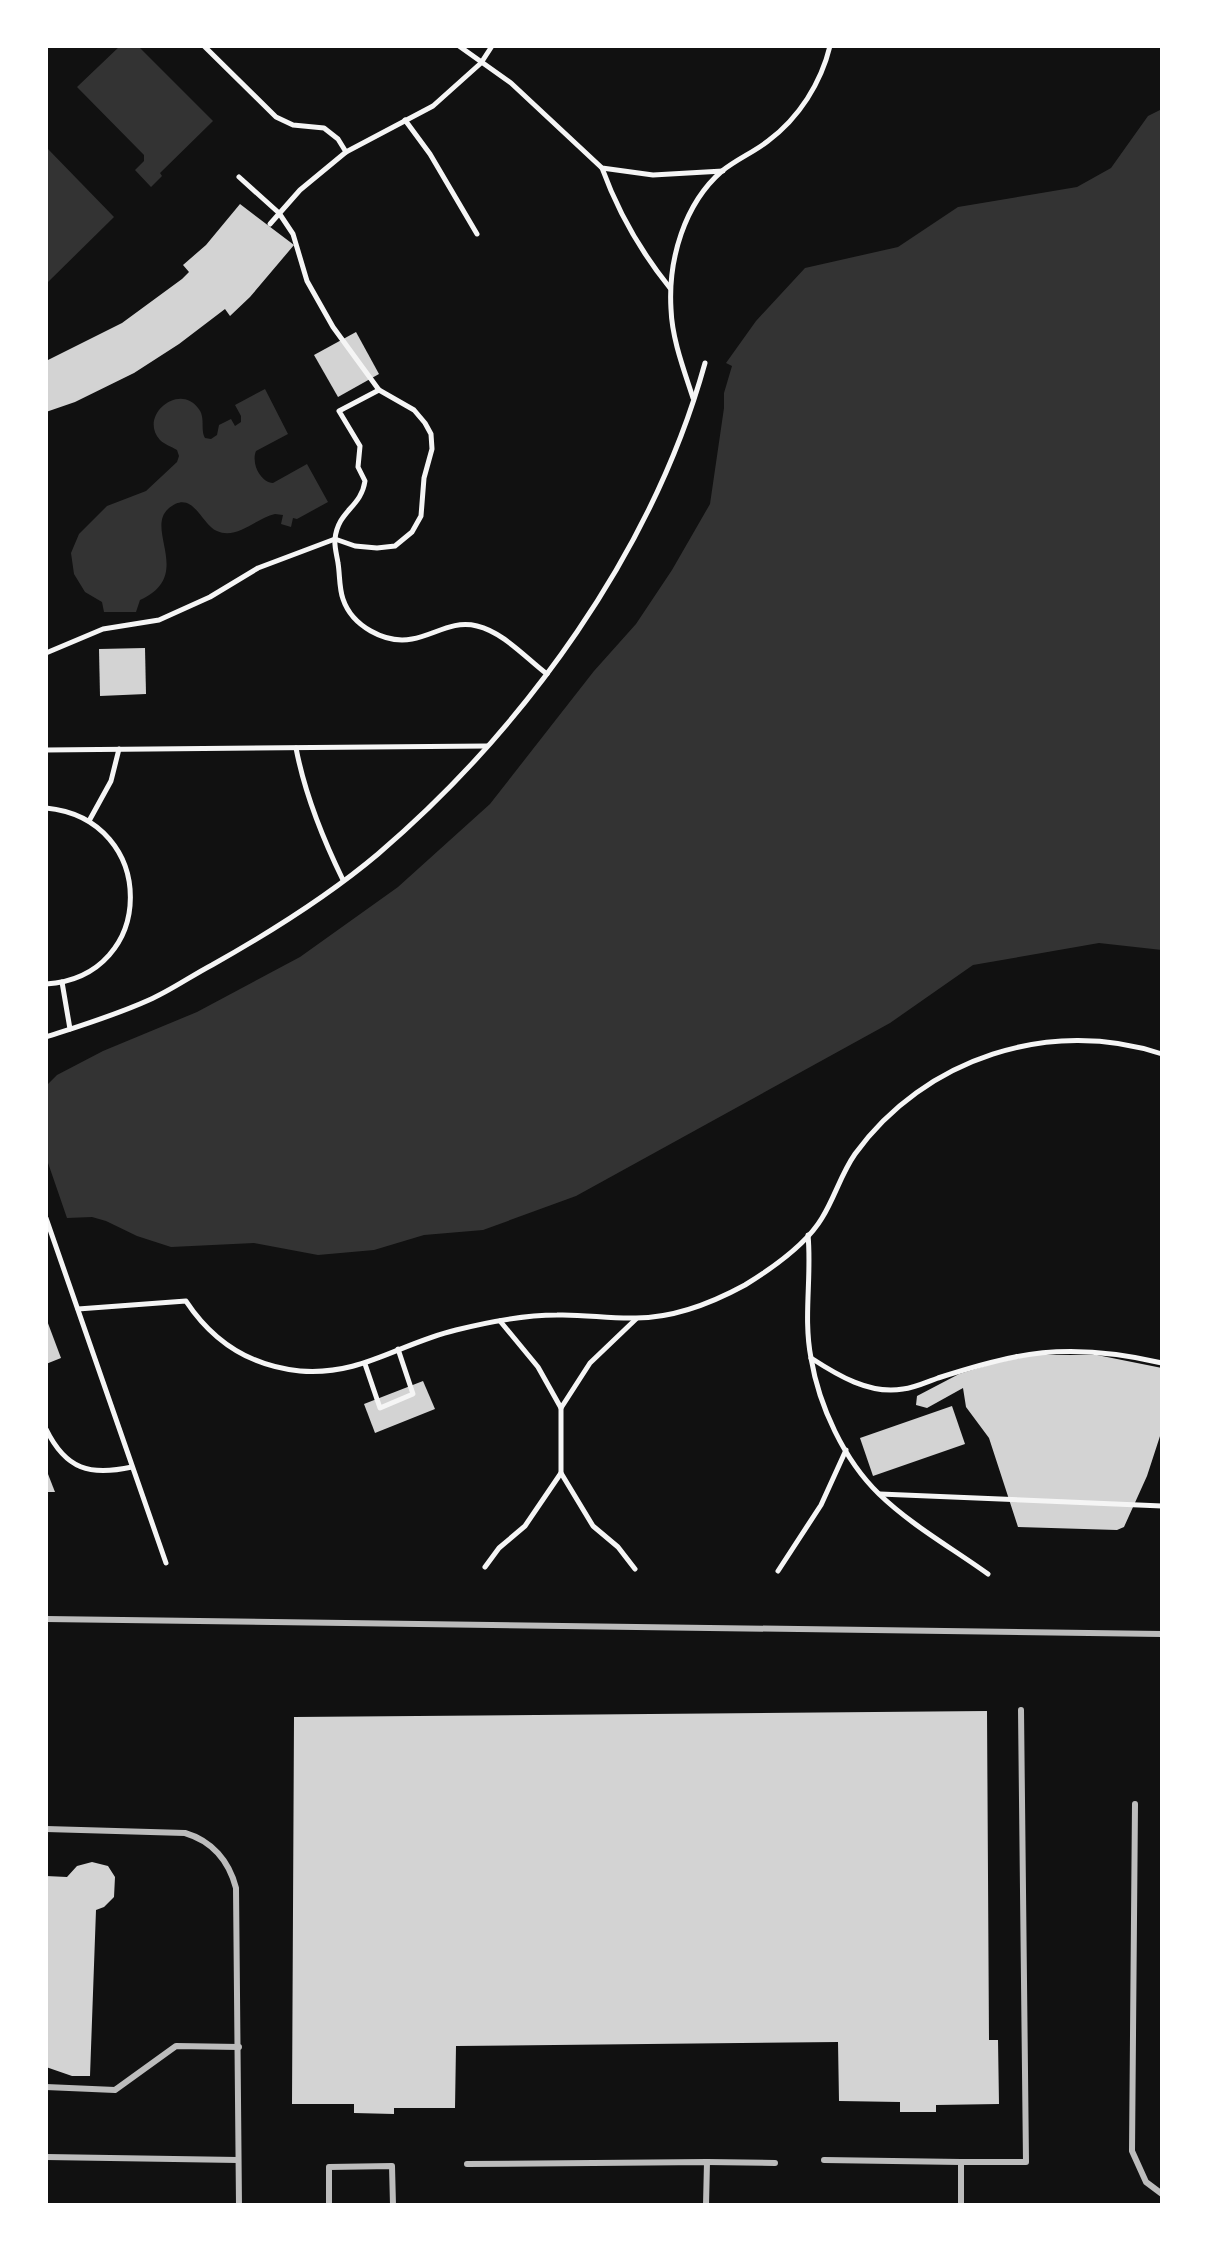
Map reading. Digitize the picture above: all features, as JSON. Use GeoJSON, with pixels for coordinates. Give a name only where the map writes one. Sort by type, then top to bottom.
{"type":"FeatureCollection","features":[{"type":"Feature","properties":{"kind":"lane"},"geometry":{"type":"LineString","coordinates":[[46,1619],[1162,1634]]}},
{"type":"Feature","properties":{"kind":"lane"},"geometry":{"type":"LineString","coordinates":[[824,2160],[1026,2162],[1021,1710]]}},
{"type":"Feature","properties":{"kind":"lane"},"geometry":{"type":"LineString","coordinates":[[1135,1804],[1132,2151],[1146,2182],[1162,2194]]}},
{"type":"Feature","properties":{"kind":"lane"},"geometry":{"type":"LineString","coordinates":[[46,1829],[185,1833],[196,1836],[216,1850],[229,1867],[236,1888],[239,2205]]}},
{"type":"Feature","properties":{"kind":"lane"},"geometry":{"type":"LineString","coordinates":[[46,2087],[115,2090],[176,2046],[239,2047]]}},
{"type":"Feature","properties":{"kind":"lane"},"geometry":{"type":"LineString","coordinates":[[46,2157],[238,2160]]}},
{"type":"Feature","properties":{"kind":"lane"},"geometry":{"type":"LineString","coordinates":[[706,2205],[707,2162]]}},
{"type":"Feature","properties":{"kind":"lane"},"geometry":{"type":"LineString","coordinates":[[961,2162],[961,2205]]}},
{"type":"Feature","properties":{"kind":"lane"},"geometry":{"type":"LineString","coordinates":[[467,2164],[775,2163]]}},
{"type":"Feature","properties":{"kind":"lane"},"geometry":{"type":"LineString","coordinates":[[329,2205],[329,2167],[392,2166],[393,2205]]}},
{"type":"Feature","properties":{"kind":"path"},"geometry":{"type":"LineString","coordinates":[[204,46],[276,117],[293,125],[324,128],[338,139],[346,152]]}},
{"type":"Feature","properties":{"kind":"path"},"geometry":{"type":"LineString","coordinates":[[459,46],[511,83],[602,168],[613,198],[646,258],[671,289]]}},
{"type":"Feature","properties":{"kind":"path"},"geometry":{"type":"LineString","coordinates":[[270,224],[300,190],[346,152],[433,106],[481,63],[492,46]]}},
{"type":"Feature","properties":{"kind":"path"},"geometry":{"type":"LineString","coordinates":[[694,400],[683,368],[671,313],[671,289],[682,234],[694,205],[706,187],[723,171],[766,143],[796,115],[820,76],[830,46]]}},
{"type":"Feature","properties":{"kind":"path"},"geometry":{"type":"LineString","coordinates":[[405,120],[430,154],[477,234]]}},
{"type":"Feature","properties":{"kind":"path"},"geometry":{"type":"LineString","coordinates":[[602,168],[653,175],[723,171]]}},
{"type":"Feature","properties":{"kind":"path"},"geometry":{"type":"LineString","coordinates":[[46,653],[103,629],[159,620],[210,597],[258,568],[335,539],[355,546],[395,546],[412,532],[421,516],[424,478],[432,449],[431,434],[414,410],[379,390],[333,327],[307,281],[293,234],[279,213],[239,177]]}},
{"type":"Feature","properties":{"kind":"path"},"geometry":{"type":"LineString","coordinates":[[46,1037],[150,1000],[267,934],[377,854],[487,746],[547,674],[600,596],[644,518],[685,426],[705,363]]}},
{"type":"Feature","properties":{"kind":"path"},"geometry":{"type":"LineString","coordinates":[[379,390],[339,411],[360,446],[358,467],[365,481],[360,499],[345,511],[335,539],[346,607],[365,627],[387,638],[411,639],[451,625],[477,626],[510,644],[547,674]]}},
{"type":"Feature","properties":{"kind":"path"},"geometry":{"type":"LineString","coordinates":[[46,750],[487,746]]}},
{"type":"Feature","properties":{"kind":"path"},"geometry":{"type":"LineString","coordinates":[[296,748],[303,785],[343,880]]}},
{"type":"Feature","properties":{"kind":"path"},"geometry":{"type":"LineString","coordinates":[[89,821],[111,781],[119,749]]}},
{"type":"Feature","properties":{"kind":"path"},"geometry":{"type":"LineString","coordinates":[[46,808],[73,813],[89,821],[109,838],[125,862],[131,890],[131,905],[123,933],[107,957],[85,974],[46,984]]}},
{"type":"Feature","properties":{"kind":"path"},"geometry":{"type":"LineString","coordinates":[[62,982],[70,1029]]}},
{"type":"Feature","properties":{"kind":"path"},"geometry":{"type":"LineString","coordinates":[[78,1309],[186,1301],[211,1334],[241,1354],[270,1366],[320,1372],[365,1364],[431,1337],[500,1321],[557,1315],[637,1318],[669,1314],[721,1297],[768,1270],[822,1219],[851,1160],[872,1134],[915,1094],[959,1067],[1015,1047],[1071,1039],[1121,1043],[1162,1054]]}},
{"type":"Feature","properties":{"kind":"path"},"geometry":{"type":"LineString","coordinates":[[46,1218],[166,1563]]}},
{"type":"Feature","properties":{"kind":"path"},"geometry":{"type":"LineString","coordinates":[[808,1235],[807,1322],[810,1358],[831,1420],[846,1450],[879,1493],[988,1574]]}},
{"type":"Feature","properties":{"kind":"path"},"geometry":{"type":"LineString","coordinates":[[561,1408],[590,1363],[637,1318]]}},
{"type":"Feature","properties":{"kind":"path"},"geometry":{"type":"LineString","coordinates":[[500,1321],[538,1367],[561,1408],[561,1473],[588,1519],[618,1547],[635,1569]]}},
{"type":"Feature","properties":{"kind":"path"},"geometry":{"type":"LineString","coordinates":[[365,1364],[380,1408],[413,1394],[398,1349]]}},
{"type":"Feature","properties":{"kind":"path"},"geometry":{"type":"LineString","coordinates":[[810,1358],[838,1376],[884,1390],[903,1389],[974,1366],[1018,1356],[1057,1352],[1123,1356],[1162,1363]]}},
{"type":"Feature","properties":{"kind":"path"},"geometry":{"type":"LineString","coordinates":[[46,1429],[58,1449],[81,1467],[101,1472],[132,1467]]}},
{"type":"Feature","properties":{"kind":"path"},"geometry":{"type":"LineString","coordinates":[[778,1571],[821,1505],[846,1450]]}},
{"type":"Feature","properties":{"kind":"path"},"geometry":{"type":"LineString","coordinates":[[485,1567],[499,1548],[525,1526],[561,1473]]}},
{"type":"Feature","properties":{"kind":"path"},"geometry":{"type":"LineString","coordinates":[[879,1493],[1162,1506]]}},
{"type":"Feature","properties":{"kind":"shaded area"},"geometry":{"type":"Polygon","coordinates":[[[120,46],[138,46],[213,121],[160,173],[162,176],[151,187],[135,170],[144,161],[144,155],[77,87],[120,46]]]}},
{"type":"Feature","properties":{"kind":"shaded area"},"geometry":{"type":"Polygon","coordinates":[[[1162,109],[1162,950],[1099,943],[973,965],[890,1023],[576,1196],[483,1230],[424,1235],[374,1250],[318,1255],[254,1243],[171,1247],[92,1217],[67,1218],[46,1157],[46,1086],[57,1075],[103,1051],[197,1012],[300,957],[398,887],[490,804],[594,671],[636,624],[672,570],[710,504],[724,393],[732,366],[726,363],[756,321],[805,268],[898,247],[958,207],[1077,187],[1111,168],[1148,116],[1162,109]]]}},
{"type":"Feature","properties":{"kind":"shaded area"},"geometry":{"type":"Polygon","coordinates":[[[46,147],[114,217],[46,284],[46,147]]]}},
{"type":"Feature","properties":{"kind":"shaded area"},"geometry":{"type":"Polygon","coordinates":[[[265,389],[288,434],[256,451],[258,471],[264,479],[273,483],[307,464],[328,502],[297,519],[293,518],[291,527],[281,524],[283,515],[275,514],[232,533],[217,531],[190,505],[177,503],[162,518],[167,566],[164,579],[156,590],[140,600],[136,612],[104,612],[102,602],[85,592],[74,574],[71,553],[79,534],[107,506],[146,491],[177,462],[177,450],[162,442],[155,431],[157,412],[172,400],[190,401],[200,412],[205,438],[211,439],[217,435],[219,425],[231,419],[235,426],[241,422],[235,405],[265,389]]]}},
{"type":"Feature","properties":{"kind":"building"},"geometry":{"type":"Polygon","coordinates":[[[240,204],[294,245],[250,297],[230,316],[225,309],[134,373],[75,402],[46,412],[46,361],[122,323],[182,279],[189,272],[183,265],[206,245],[240,204]]]}},
{"type":"Feature","properties":{"kind":"building"},"geometry":{"type":"Polygon","coordinates":[[[356,332],[379,374],[338,397],[314,355],[356,332]]]}},
{"type":"Feature","properties":{"kind":"building"},"geometry":{"type":"Polygon","coordinates":[[[145,648],[146,694],[100,696],[99,649],[145,648]]]}},
{"type":"Feature","properties":{"kind":"building"},"geometry":{"type":"Polygon","coordinates":[[[46,1318],[61,1358],[46,1364],[46,1318]]]}},
{"type":"Feature","properties":{"kind":"building"},"geometry":{"type":"Polygon","coordinates":[[[1034,1355],[1097,1355],[1162,1368],[1162,1430],[1147,1476],[1124,1527],[1117,1530],[1018,1527],[989,1438],[966,1407],[963,1388],[927,1408],[916,1405],[917,1396],[959,1374],[1034,1355]]]}},
{"type":"Feature","properties":{"kind":"building"},"geometry":{"type":"Polygon","coordinates":[[[423,1381],[435,1409],[375,1433],[364,1404],[423,1381]]]}},
{"type":"Feature","properties":{"kind":"building"},"geometry":{"type":"Polygon","coordinates":[[[952,1406],[965,1444],[873,1476],[860,1438],[952,1406]]]}},
{"type":"Feature","properties":{"kind":"building"},"geometry":{"type":"Polygon","coordinates":[[[46,1469],[55,1492],[46,1492],[46,1469]]]}},
{"type":"Feature","properties":{"kind":"building"},"geometry":{"type":"Polygon","coordinates":[[[987,1711],[989,2040],[998,2040],[999,2104],[936,2105],[936,2112],[900,2112],[900,2102],[839,2101],[838,2042],[456,2046],[455,2108],[394,2108],[394,2114],[354,2113],[354,2104],[292,2104],[294,1717],[987,1711]]]}},
{"type":"Feature","properties":{"kind":"building"},"geometry":{"type":"Polygon","coordinates":[[[92,1862],[108,1866],[115,1877],[114,1897],[96,1910],[90,2076],[72,2076],[46,2067],[46,1876],[67,1877],[77,1866],[92,1862]]]}}]}
